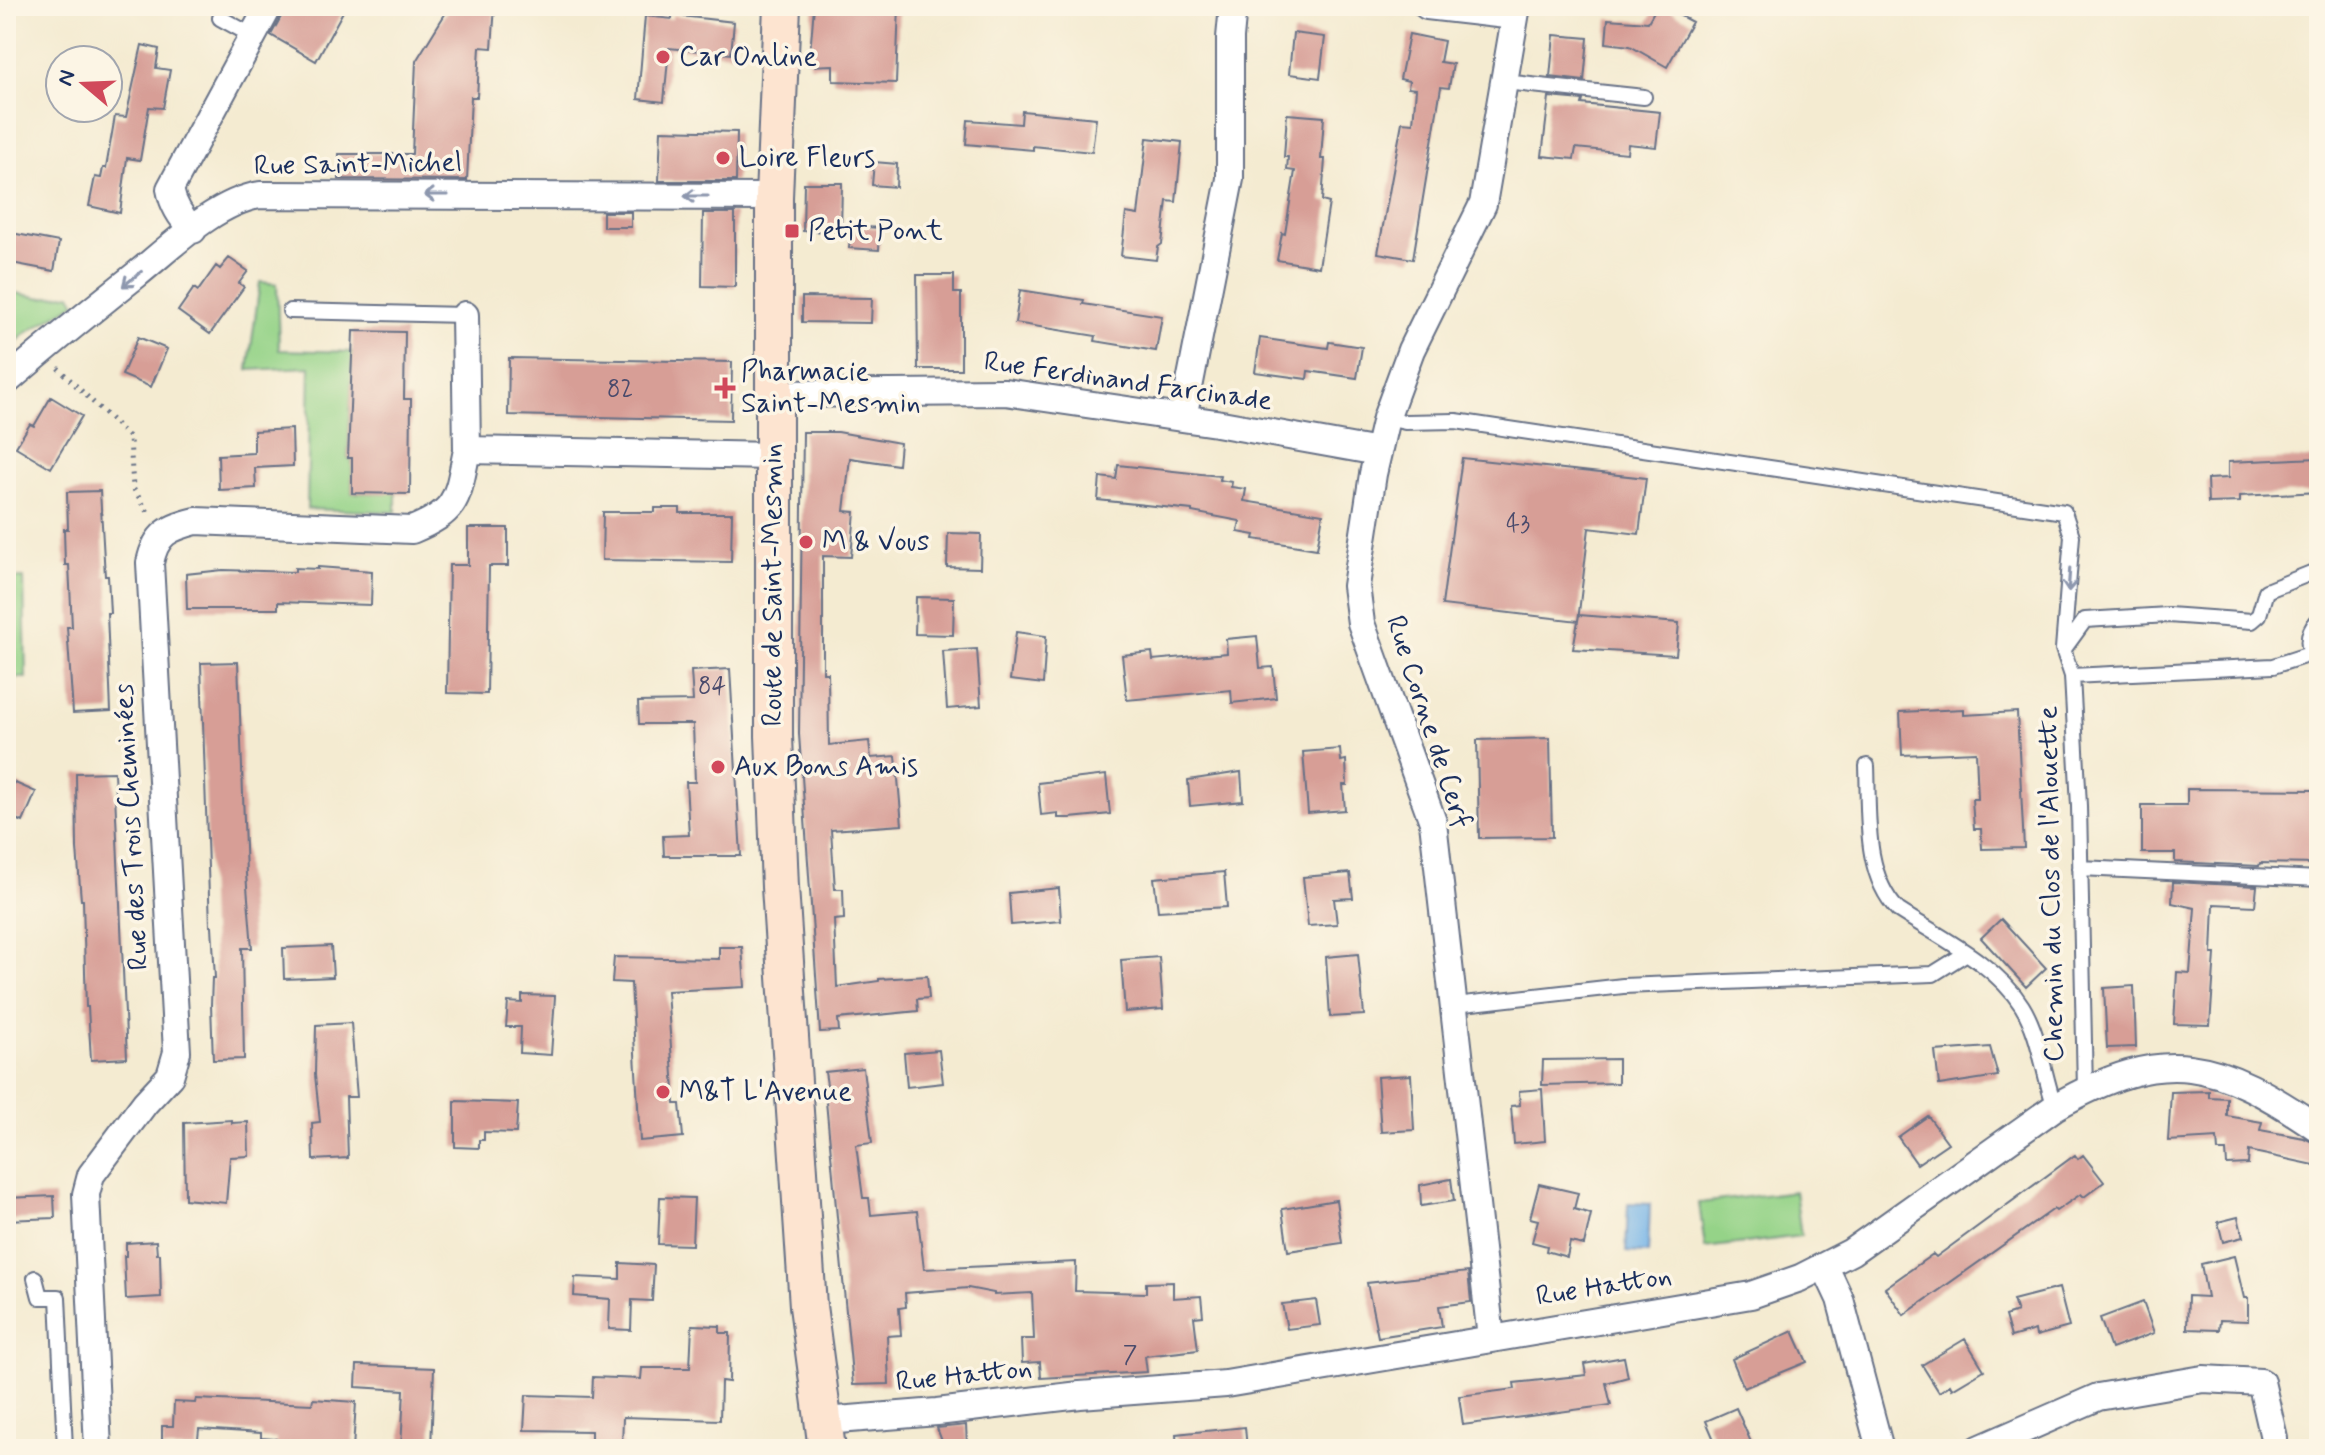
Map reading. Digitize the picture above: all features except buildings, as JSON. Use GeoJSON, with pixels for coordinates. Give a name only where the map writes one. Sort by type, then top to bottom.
{"type":"FeatureCollection","features":[{"type":"Feature","properties":{"kind":"main road","name":"Route de Saint-Mesmin"},"geometry":{"type":"LineString","coordinates":[[782,6],[774,197],[774,736],[808,1306],[826,1435]]}},
{"type":"Feature","properties":{"kind":"street"},"geometry":{"type":"LineString","coordinates":[[193,230],[183,220],[172,200],[170,189],[269,6]]}},
{"type":"Feature","properties":{"kind":"street"},"geometry":{"type":"LineString","coordinates":[[1183,418],[1230,179],[1230,38],[1233,6]]}},
{"type":"Feature","properties":{"kind":"street"},"geometry":{"type":"LineString","coordinates":[[1427,6],[1516,11]]}},
{"type":"Feature","properties":{"kind":"street","name":"Rue Corne de Cerf"},"geometry":{"type":"LineString","coordinates":[[1491,1338],[1433,822],[1361,623],[1356,598],[1361,553],[1386,418],[1411,350],[1483,204],[1516,11]]}},
{"type":"Feature","properties":{"kind":"street","name":"Rue Saint-Michel"},"geometry":{"type":"LineString","coordinates":[[6,382],[40,351],[193,230],[242,198],[260,195],[774,197]]}},
{"type":"Feature","properties":{"kind":"street"},"geometry":{"type":"LineString","coordinates":[[163,535],[170,528],[196,521],[412,530],[438,519],[457,497],[467,450],[465,315]]}},
{"type":"Feature","properties":{"kind":"street","name":"Rue Ferdinand Farcinade"},"geometry":{"type":"LineString","coordinates":[[773,394],[1005,392],[1183,418],[1378,452]]}},
{"type":"Feature","properties":{"kind":"street"},"geometry":{"type":"LineString","coordinates":[[467,450],[774,456]]}},
{"type":"Feature","properties":{"kind":"street","name":"Rue des Trois Cheminées"},"geometry":{"type":"LineString","coordinates":[[98,1449],[86,1194],[91,1175],[145,1103],[170,1076],[177,1052],[150,563],[154,545],[163,535]]}},
{"type":"Feature","properties":{"kind":"street","name":"Rue Hatton"},"geometry":{"type":"LineString","coordinates":[[826,1435],[937,1412],[1080,1395],[1226,1384],[1751,1295],[1825,1267],[1851,1252],[2055,1107],[2085,1090],[2138,1070],[2185,1066],[2221,1073],[2272,1096],[2319,1129]]}},
{"type":"Feature","properties":{"kind":"street"},"geometry":{"type":"LineString","coordinates":[[1825,1267],[1840,1299],[1880,1449]]}},
{"type":"Feature","properties":{"kind":"street"},"geometry":{"type":"LineString","coordinates":[[1979,1449],[2098,1397],[2203,1379],[2261,1382],[2274,1438],[2273,1449]]}},
{"type":"Feature","properties":{"kind":"lane"},"geometry":{"type":"LineString","coordinates":[[220,18],[253,36]]}},
{"type":"Feature","properties":{"kind":"lane"},"geometry":{"type":"LineString","coordinates":[[1504,82],[1644,97]]}},
{"type":"Feature","properties":{"kind":"lane"},"geometry":{"type":"LineString","coordinates":[[290,311],[465,315]]}},
{"type":"Feature","properties":{"kind":"lane"},"geometry":{"type":"LineString","coordinates":[[1386,418],[1405,422],[1456,421],[2064,512],[2072,536],[2063,649]]}},
{"type":"Feature","properties":{"kind":"lane"},"geometry":{"type":"LineString","coordinates":[[2063,649],[2085,620],[2168,615],[2252,621],[2259,615],[2266,591],[2316,571]]}},
{"type":"Feature","properties":{"kind":"lane"},"geometry":{"type":"LineString","coordinates":[[2315,659],[2308,636],[2319,619]]}},
{"type":"Feature","properties":{"kind":"lane","name":"Chemin du Clos de l'Alouette"},"geometry":{"type":"LineString","coordinates":[[2063,649],[2072,676],[2085,1090]]}},
{"type":"Feature","properties":{"kind":"lane","name":"Chemin du Clos de l'Alouette"},"geometry":{"type":"LineString","coordinates":[[2072,676],[2273,666],[2315,659]]}},
{"type":"Feature","properties":{"kind":"lane"},"geometry":{"type":"LineString","coordinates":[[1867,766],[1872,858],[1889,901],[2005,985],[2022,1006],[2055,1107]]}},
{"type":"Feature","properties":{"kind":"lane"},"geometry":{"type":"LineString","coordinates":[[2080,868],[2319,879]]}},
{"type":"Feature","properties":{"kind":"lane"},"geometry":{"type":"LineString","coordinates":[[1455,1005],[1623,986],[1933,974],[1965,954]]}},
{"type":"Feature","properties":{"kind":"lane"},"geometry":{"type":"LineString","coordinates":[[35,1278],[40,1297],[58,1297],[65,1449]]}},
{"type":"Feature","properties":{"kind":"path"},"geometry":{"type":"LineString","coordinates":[[40,351],[130,438],[133,488],[163,535]]}},
{"type":"Feature","properties":{"kind":"green space"},"geometry":{"type":"Polygon","coordinates":[[[260,282],[277,284],[279,350],[353,352],[348,458],[352,460],[352,493],[396,493],[396,512],[307,509],[310,367],[248,370],[260,282]]]}},
{"type":"Feature","properties":{"kind":"green space"},"geometry":{"type":"Polygon","coordinates":[[[6,291],[42,298],[71,294],[76,303],[23,335],[6,355],[6,291]]]}},
{"type":"Feature","properties":{"kind":"green space"},"geometry":{"type":"Polygon","coordinates":[[[24,578],[26,678],[6,677],[6,579],[24,578]]]}},
{"type":"Feature","properties":{"kind":"green space"},"geometry":{"type":"Polygon","coordinates":[[[1795,1191],[1801,1236],[1705,1248],[1699,1203],[1795,1191]]]}},
{"type":"Feature","properties":{"kind":"water"},"geometry":{"type":"Polygon","coordinates":[[[1628,1203],[1650,1204],[1648,1253],[1626,1252],[1628,1203]]]}},
{"type":"Feature","properties":{"kind":"place","name":"Car Online"},"geometry":{"type":"Point","coordinates":[663,57]}},
{"type":"Feature","properties":{"kind":"place","name":"Loire Fleurs"},"geometry":{"type":"Point","coordinates":[723,158]}},
{"type":"Feature","properties":{"kind":"place","name":"Petit Pont"},"geometry":{"type":"Point","coordinates":[792,231]}},
{"type":"Feature","properties":{"kind":"place","name":"Pharmacie Saint-Mesmin"},"geometry":{"type":"Point","coordinates":[725,388]}},
{"type":"Feature","properties":{"kind":"place","name":"M & Vous"},"geometry":{"type":"Point","coordinates":[806,542]}},
{"type":"Feature","properties":{"kind":"place","name":"Aux Bons Amis"},"geometry":{"type":"Point","coordinates":[718,767]}},
{"type":"Feature","properties":{"kind":"place","name":"M&T L'Avenue"},"geometry":{"type":"Point","coordinates":[663,1092]}}]}
